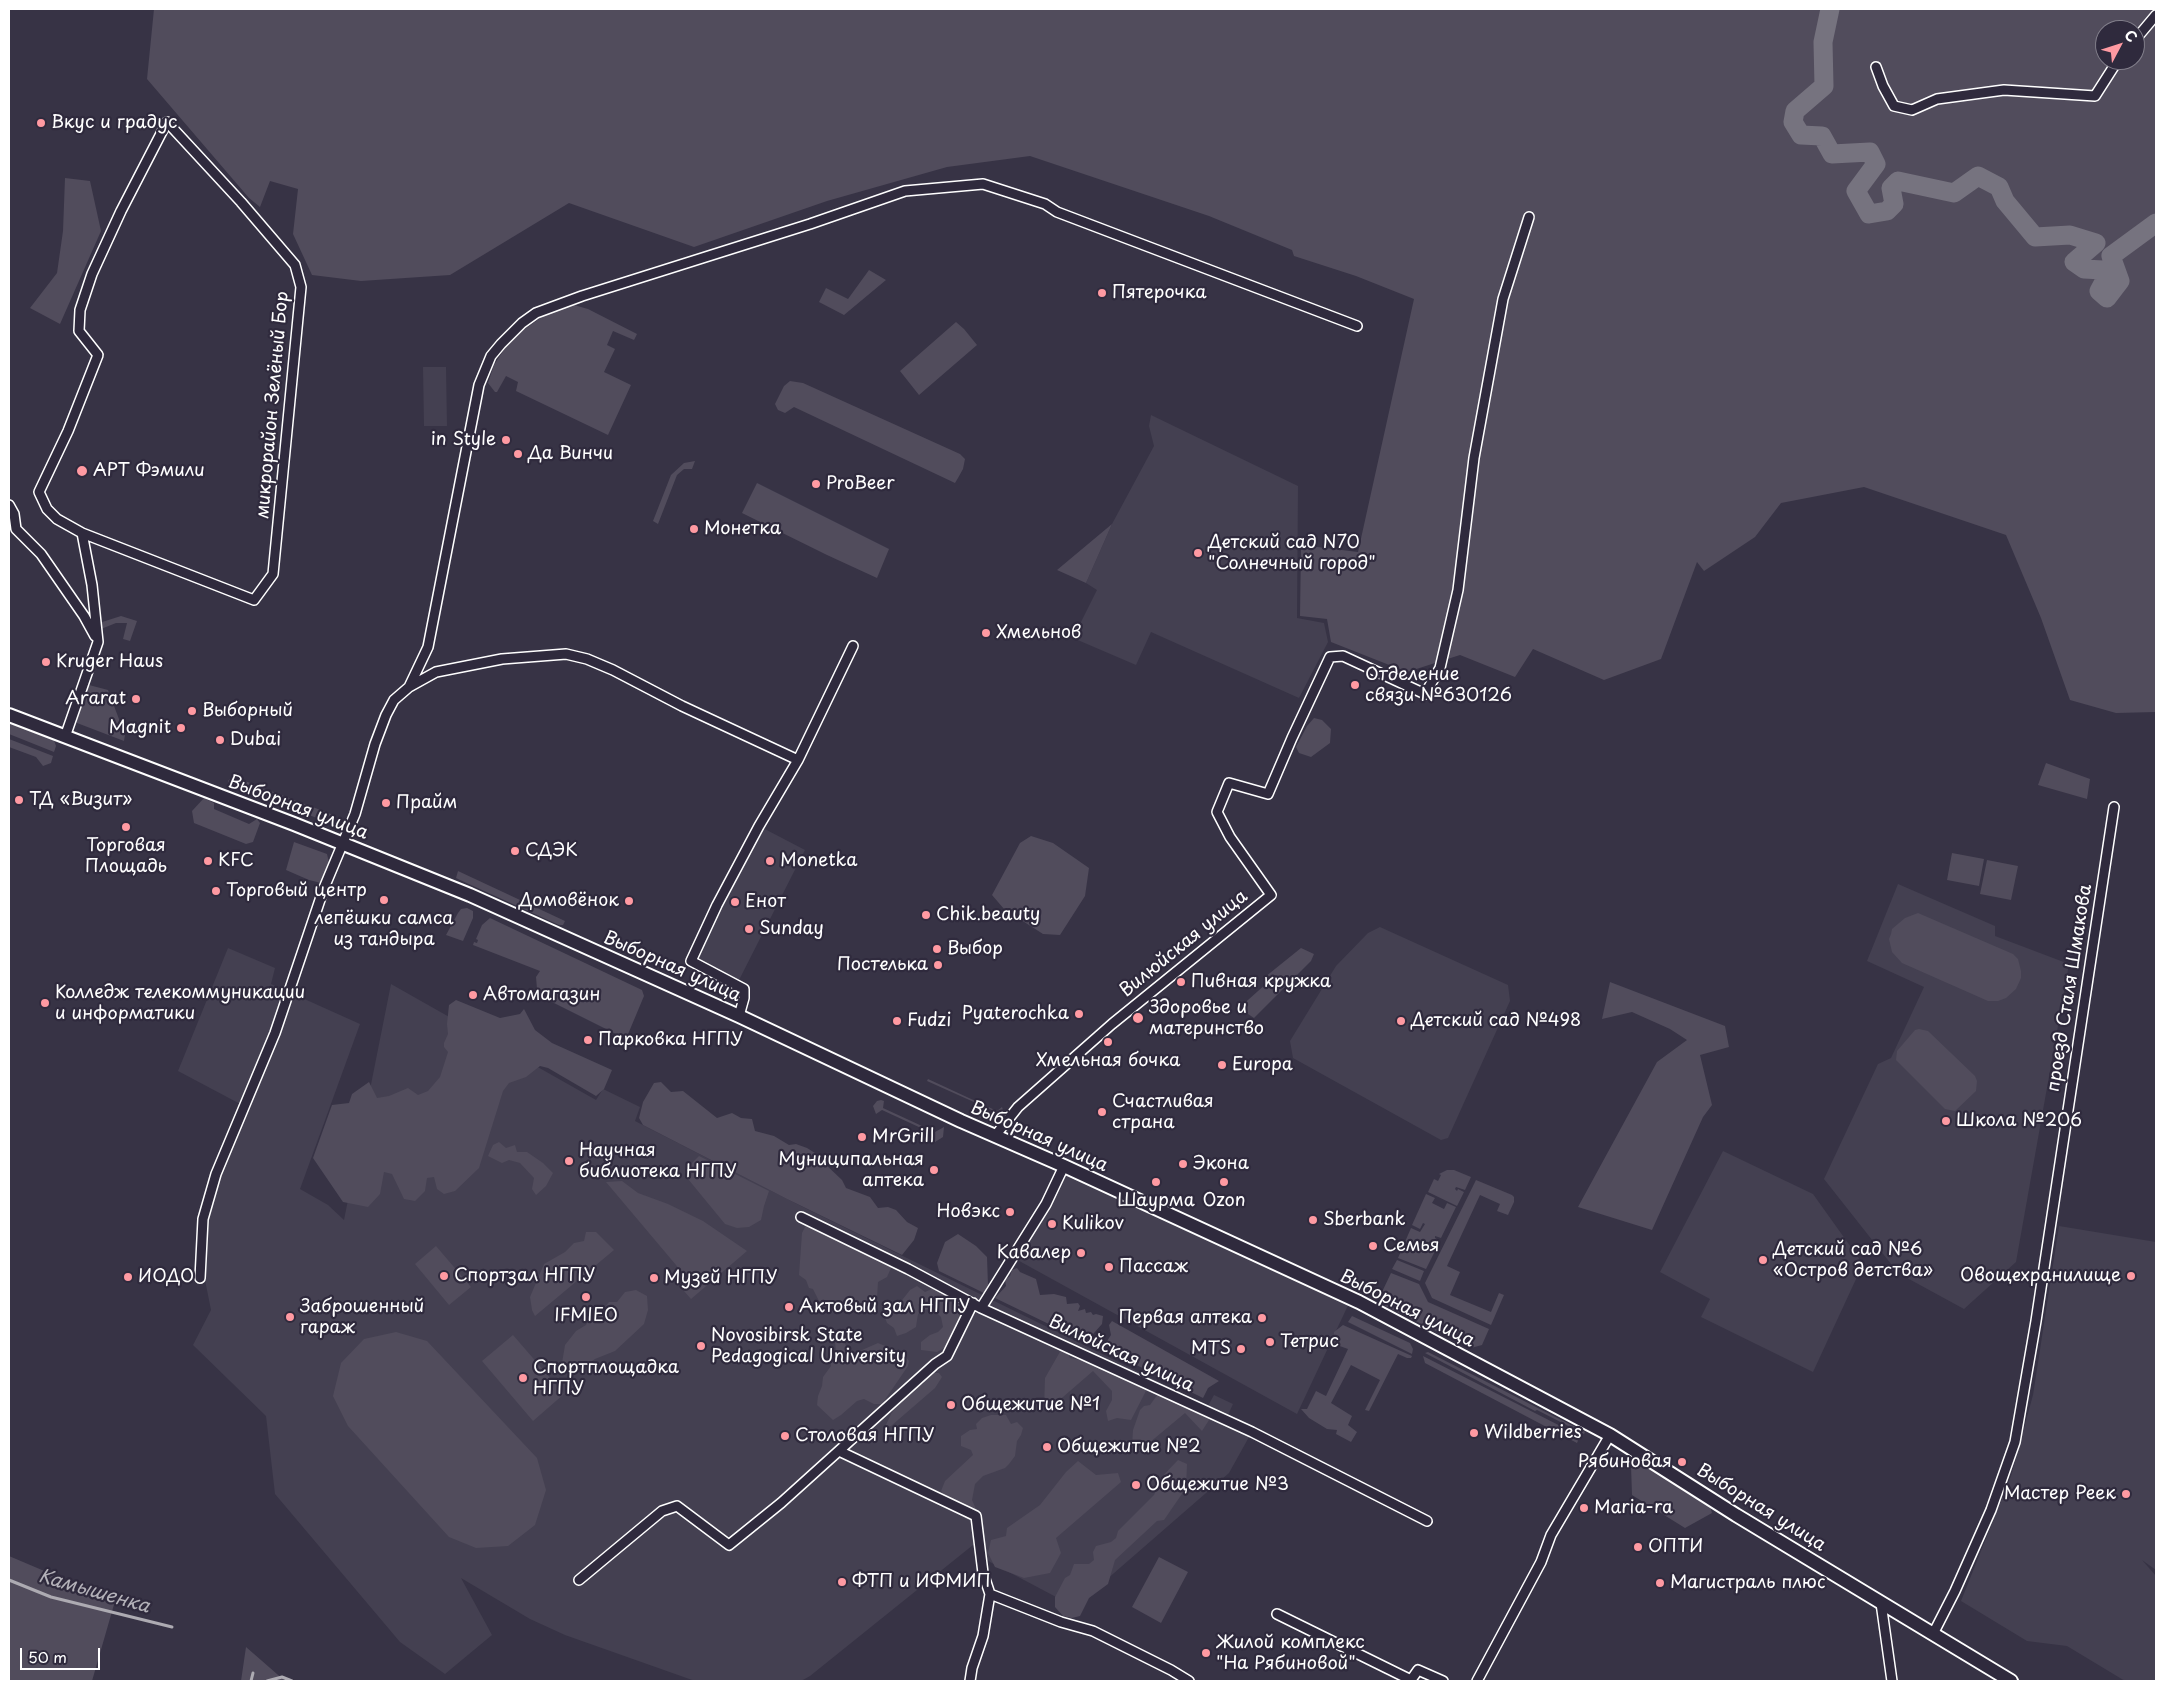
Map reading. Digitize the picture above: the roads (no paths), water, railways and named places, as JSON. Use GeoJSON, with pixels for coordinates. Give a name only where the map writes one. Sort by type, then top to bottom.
{"type":"FeatureCollection","features":[{"type":"Feature","properties":{"kind":"main road","name":"Выборная улица"},"geometry":{"type":"LineString","coordinates":[[9,715],[470,895],[739,1016],[995,1136],[1359,1302],[1610,1435],[1881,1604],[2011,1681]]}},
{"type":"Feature","properties":{"kind":"street"},"geometry":{"type":"LineString","coordinates":[[2145,28],[2156,15]]}},
{"type":"Feature","properties":{"kind":"street"},"geometry":{"type":"LineString","coordinates":[[1876,67],[1883,86],[1894,106],[1912,110],[1937,99],[2004,90],[2095,96],[2112,70]]}},
{"type":"Feature","properties":{"kind":"street","name":"микрорайон Зелёный Бор"},"geometry":{"type":"LineString","coordinates":[[168,122],[295,265],[301,287],[273,574],[254,600],[82,533],[57,519],[47,509],[39,492],[68,431],[98,355],[79,331],[80,310],[92,274],[121,211],[168,122]]}},
{"type":"Feature","properties":{"kind":"street"},"geometry":{"type":"LineString","coordinates":[[410,687],[428,647],[479,385],[492,356],[501,344],[522,323],[536,313],[582,296],[778,235],[905,191],[983,184],[1044,204],[1057,212],[1357,326]]}},
{"type":"Feature","properties":{"kind":"street","name":"Вилюйская улица"},"geometry":{"type":"LineString","coordinates":[[995,1136],[1018,1107],[1112,1024],[1271,895],[1230,838],[1217,812],[1229,783],[1268,794],[1330,657],[1343,656],[1425,694],[1440,668],[1458,590],[1474,458],[1503,299],[1530,218]]}},
{"type":"Feature","properties":{"kind":"street"},"geometry":{"type":"LineString","coordinates":[[9,505],[14,514],[16,529],[42,554],[79,608],[98,642]]}},
{"type":"Feature","properties":{"kind":"street"},"geometry":{"type":"LineString","coordinates":[[65,737],[98,642],[92,585],[82,533]]}},
{"type":"Feature","properties":{"kind":"street"},"geometry":{"type":"LineString","coordinates":[[739,1016],[744,998],[744,989],[691,960],[759,826],[798,760],[853,646]]}},
{"type":"Feature","properties":{"kind":"street"},"geometry":{"type":"LineString","coordinates":[[200,1278],[204,1219],[216,1174],[275,1032],[324,888],[355,814],[375,744],[394,700],[410,687],[436,672],[502,659],[566,654],[587,659],[613,670],[682,706],[798,760]]}},
{"type":"Feature","properties":{"kind":"street","name":"проезд Сталя Шмакова"},"geometry":{"type":"LineString","coordinates":[[1933,1634],[1955,1591],[1991,1510],[2015,1442],[2036,1321],[2114,807]]}},
{"type":"Feature","properties":{"kind":"street"},"geometry":{"type":"LineString","coordinates":[[579,1580],[662,1511],[677,1506],[729,1545],[781,1503],[935,1364],[947,1356],[977,1306],[1046,1204],[1064,1166]]}},
{"type":"Feature","properties":{"kind":"street","name":"Вилюйская улица"},"geometry":{"type":"LineString","coordinates":[[801,1217],[908,1269],[977,1306],[1252,1432],[1427,1521]]}},
{"type":"Feature","properties":{"kind":"street"},"geometry":{"type":"LineString","coordinates":[[1478,1681],[1540,1562],[1551,1534],[1610,1435]]}},
{"type":"Feature","properties":{"kind":"street"},"geometry":{"type":"LineString","coordinates":[[839,1451],[976,1516],[983,1573],[990,1594],[983,1636],[972,1668],[970,1681]]}},
{"type":"Feature","properties":{"kind":"street"},"geometry":{"type":"LineString","coordinates":[[990,1594],[1062,1622],[1093,1631],[1189,1681]]}},
{"type":"Feature","properties":{"kind":"street"},"geometry":{"type":"LineString","coordinates":[[1881,1604],[1892,1681]]}},
{"type":"Feature","properties":{"kind":"street"},"geometry":{"type":"LineString","coordinates":[[1277,1614],[1411,1680],[1418,1670],[1443,1681]]}},
{"type":"Feature","properties":{"kind":"waterway"},"geometry":{"type":"LineString","coordinates":[[1830,9],[1823,42],[1824,86],[1795,111],[1793,122],[1801,135],[1822,136],[1832,154],[1870,152],[1876,164],[1856,191],[1869,214],[1887,211],[1894,204],[1891,188],[1898,181],[1954,193],[1978,176],[1999,187],[2005,201],[2035,237],[2070,235],[2096,243],[2074,262],[2084,269],[2103,270],[2106,278],[2099,291],[2107,298],[2120,281],[2111,256],[2156,223]]}},
{"type":"Feature","properties":{"kind":"waterway","name":"Камышенка"},"geometry":{"type":"LineString","coordinates":[[9,1580],[51,1597],[172,1627]]}},
{"type":"Feature","properties":{"kind":"waterway","name":"Камышенка"},"geometry":{"type":"LineString","coordinates":[[251,1681],[253,1673]]}},
{"type":"Feature","properties":{"kind":"waterway","name":"Камышенка"},"geometry":{"type":"LineString","coordinates":[[267,1681],[282,1677],[292,1681]]}},
{"type":"Feature","properties":{"kind":"place","name":"Вкус и градус"},"geometry":{"type":"Point","coordinates":[41,123]}},
{"type":"Feature","properties":{"kind":"place","name":"Пятерочка"},"geometry":{"type":"Point","coordinates":[1102,293]}},
{"type":"Feature","properties":{"kind":"place","name":"in Style"},"geometry":{"type":"Point","coordinates":[506,440]}},
{"type":"Feature","properties":{"kind":"place","name":"Да Винчи"},"geometry":{"type":"Point","coordinates":[518,454]}},
{"type":"Feature","properties":{"kind":"place","name":"АРТ Фэмили"},"geometry":{"type":"Point","coordinates":[82,471]}},
{"type":"Feature","properties":{"kind":"place","name":"ProBeer"},"geometry":{"type":"Point","coordinates":[816,484]}},
{"type":"Feature","properties":{"kind":"place","name":"Монетка"},"geometry":{"type":"Point","coordinates":[694,529]}},
{"type":"Feature","properties":{"kind":"place","name":"Детский сад N70 \"Солнечный город\""},"geometry":{"type":"Point","coordinates":[1198,553]}},
{"type":"Feature","properties":{"kind":"place","name":"Хмельнов"},"geometry":{"type":"Point","coordinates":[986,633]}},
{"type":"Feature","properties":{"kind":"place","name":"Kruger Haus"},"geometry":{"type":"Point","coordinates":[46,662]}},
{"type":"Feature","properties":{"kind":"place","name":"Отделение связи №630126"},"geometry":{"type":"Point","coordinates":[1355,685]}},
{"type":"Feature","properties":{"kind":"place","name":"Ararat"},"geometry":{"type":"Point","coordinates":[136,699]}},
{"type":"Feature","properties":{"kind":"place","name":"Выборный"},"geometry":{"type":"Point","coordinates":[192,711]}},
{"type":"Feature","properties":{"kind":"place","name":"Magnit"},"geometry":{"type":"Point","coordinates":[181,728]}},
{"type":"Feature","properties":{"kind":"place","name":"Dubai"},"geometry":{"type":"Point","coordinates":[220,740]}},
{"type":"Feature","properties":{"kind":"place","name":"ТД «Визит»"},"geometry":{"type":"Point","coordinates":[19,800]}},
{"type":"Feature","properties":{"kind":"place","name":"Прайм"},"geometry":{"type":"Point","coordinates":[386,803]}},
{"type":"Feature","properties":{"kind":"place","name":"Торговая Площадь"},"geometry":{"type":"Point","coordinates":[126,827]}},
{"type":"Feature","properties":{"kind":"place","name":"СДЭК"},"geometry":{"type":"Point","coordinates":[515,851]}},
{"type":"Feature","properties":{"kind":"place","name":"KFC"},"geometry":{"type":"Point","coordinates":[208,861]}},
{"type":"Feature","properties":{"kind":"place","name":"Monetka"},"geometry":{"type":"Point","coordinates":[770,861]}},
{"type":"Feature","properties":{"kind":"place","name":"Торговый центр"},"geometry":{"type":"Point","coordinates":[216,891]}},
{"type":"Feature","properties":{"kind":"place","name":"лепёшки самса из тандыра"},"geometry":{"type":"Point","coordinates":[384,900]}},
{"type":"Feature","properties":{"kind":"place","name":"Домовёнок"},"geometry":{"type":"Point","coordinates":[629,901]}},
{"type":"Feature","properties":{"kind":"place","name":"Енот"},"geometry":{"type":"Point","coordinates":[735,902]}},
{"type":"Feature","properties":{"kind":"place","name":"Chik.beauty"},"geometry":{"type":"Point","coordinates":[926,915]}},
{"type":"Feature","properties":{"kind":"place","name":"Sunday"},"geometry":{"type":"Point","coordinates":[749,929]}},
{"type":"Feature","properties":{"kind":"place","name":"Выбор"},"geometry":{"type":"Point","coordinates":[937,949]}},
{"type":"Feature","properties":{"kind":"place","name":"Постелька"},"geometry":{"type":"Point","coordinates":[938,965]}},
{"type":"Feature","properties":{"kind":"place","name":"Пивная кружка"},"geometry":{"type":"Point","coordinates":[1181,982]}},
{"type":"Feature","properties":{"kind":"place","name":"Автомагазин"},"geometry":{"type":"Point","coordinates":[473,995]}},
{"type":"Feature","properties":{"kind":"place","name":"Колледж телекоммуникации и информатики"},"geometry":{"type":"Point","coordinates":[45,1003]}},
{"type":"Feature","properties":{"kind":"place","name":"Pyaterochka"},"geometry":{"type":"Point","coordinates":[1079,1014]}},
{"type":"Feature","properties":{"kind":"place","name":"Здоровье и материнство"},"geometry":{"type":"Point","coordinates":[1138,1018]}},
{"type":"Feature","properties":{"kind":"place","name":"Fudzi"},"geometry":{"type":"Point","coordinates":[897,1021]}},
{"type":"Feature","properties":{"kind":"place","name":"Детский сад №498"},"geometry":{"type":"Point","coordinates":[1401,1021]}},
{"type":"Feature","properties":{"kind":"place","name":"Парковка НГПУ"},"geometry":{"type":"Point","coordinates":[588,1040]}},
{"type":"Feature","properties":{"kind":"place","name":"Хмельная бочка"},"geometry":{"type":"Point","coordinates":[1108,1042]}},
{"type":"Feature","properties":{"kind":"place","name":"Europa"},"geometry":{"type":"Point","coordinates":[1222,1065]}},
{"type":"Feature","properties":{"kind":"place","name":"Счастливая страна"},"geometry":{"type":"Point","coordinates":[1102,1112]}},
{"type":"Feature","properties":{"kind":"place","name":"Школа №206"},"geometry":{"type":"Point","coordinates":[1946,1121]}},
{"type":"Feature","properties":{"kind":"place","name":"MrGrill"},"geometry":{"type":"Point","coordinates":[862,1137]}},
{"type":"Feature","properties":{"kind":"place","name":"Научная библиотека НГПУ"},"geometry":{"type":"Point","coordinates":[569,1161]}},
{"type":"Feature","properties":{"kind":"place","name":"Экона"},"geometry":{"type":"Point","coordinates":[1183,1164]}},
{"type":"Feature","properties":{"kind":"place","name":"Муниципальная аптека"},"geometry":{"type":"Point","coordinates":[934,1170]}},
{"type":"Feature","properties":{"kind":"place","name":"Шаурма"},"geometry":{"type":"Point","coordinates":[1156,1182]}},
{"type":"Feature","properties":{"kind":"place","name":"Ozon"},"geometry":{"type":"Point","coordinates":[1224,1182]}},
{"type":"Feature","properties":{"kind":"place","name":"Новэкс"},"geometry":{"type":"Point","coordinates":[1010,1212]}},
{"type":"Feature","properties":{"kind":"place","name":"Sberbank"},"geometry":{"type":"Point","coordinates":[1313,1220]}},
{"type":"Feature","properties":{"kind":"place","name":"Kulikov"},"geometry":{"type":"Point","coordinates":[1052,1224]}},
{"type":"Feature","properties":{"kind":"place","name":"Семья"},"geometry":{"type":"Point","coordinates":[1373,1246]}},
{"type":"Feature","properties":{"kind":"place","name":"Кавалер"},"geometry":{"type":"Point","coordinates":[1081,1253]}},
{"type":"Feature","properties":{"kind":"place","name":"Детский сад №6 «Остров детства»"},"geometry":{"type":"Point","coordinates":[1763,1260]}},
{"type":"Feature","properties":{"kind":"place","name":"Пассаж"},"geometry":{"type":"Point","coordinates":[1109,1267]}},
{"type":"Feature","properties":{"kind":"place","name":"Спортзал НГПУ"},"geometry":{"type":"Point","coordinates":[444,1276]}},
{"type":"Feature","properties":{"kind":"place","name":"Овощехранилище"},"geometry":{"type":"Point","coordinates":[2131,1276]}},
{"type":"Feature","properties":{"kind":"place","name":"ИОДО"},"geometry":{"type":"Point","coordinates":[128,1277]}},
{"type":"Feature","properties":{"kind":"place","name":"Музей НГПУ"},"geometry":{"type":"Point","coordinates":[654,1278]}},
{"type":"Feature","properties":{"kind":"place","name":"IFMIEO"},"geometry":{"type":"Point","coordinates":[586,1297]}},
{"type":"Feature","properties":{"kind":"place","name":"Актовый зал НГПУ"},"geometry":{"type":"Point","coordinates":[789,1307]}},
{"type":"Feature","properties":{"kind":"place","name":"Заброшенный гараж"},"geometry":{"type":"Point","coordinates":[290,1317]}},
{"type":"Feature","properties":{"kind":"place","name":"Первая аптека"},"geometry":{"type":"Point","coordinates":[1262,1318]}},
{"type":"Feature","properties":{"kind":"place","name":"Тетрис"},"geometry":{"type":"Point","coordinates":[1270,1342]}},
{"type":"Feature","properties":{"kind":"place","name":"Novosibirsk State Pedagogical University"},"geometry":{"type":"Point","coordinates":[701,1346]}},
{"type":"Feature","properties":{"kind":"place","name":"MTS"},"geometry":{"type":"Point","coordinates":[1241,1349]}},
{"type":"Feature","properties":{"kind":"place","name":"Спортплощадка НГПУ"},"geometry":{"type":"Point","coordinates":[523,1378]}},
{"type":"Feature","properties":{"kind":"place","name":"Общежитие №1"},"geometry":{"type":"Point","coordinates":[951,1405]}},
{"type":"Feature","properties":{"kind":"place","name":"Wildberries"},"geometry":{"type":"Point","coordinates":[1474,1433]}},
{"type":"Feature","properties":{"kind":"place","name":"Столовая НГПУ"},"geometry":{"type":"Point","coordinates":[785,1436]}},
{"type":"Feature","properties":{"kind":"place","name":"Общежитие №2"},"geometry":{"type":"Point","coordinates":[1047,1447]}},
{"type":"Feature","properties":{"kind":"place","name":"Рябиновая"},"geometry":{"type":"Point","coordinates":[1682,1462]}},
{"type":"Feature","properties":{"kind":"place","name":"Общежитие №3"},"geometry":{"type":"Point","coordinates":[1136,1485]}},
{"type":"Feature","properties":{"kind":"place","name":"Мастер Реек"},"geometry":{"type":"Point","coordinates":[2126,1494]}},
{"type":"Feature","properties":{"kind":"place","name":"Maria-ra"},"geometry":{"type":"Point","coordinates":[1584,1508]}},
{"type":"Feature","properties":{"kind":"place","name":"ОПТИ"},"geometry":{"type":"Point","coordinates":[1638,1547]}},
{"type":"Feature","properties":{"kind":"place","name":"ФТП и ИФМИП"},"geometry":{"type":"Point","coordinates":[842,1582]}},
{"type":"Feature","properties":{"kind":"place","name":"Магистраль плюс"},"geometry":{"type":"Point","coordinates":[1660,1583]}},
{"type":"Feature","properties":{"kind":"place","name":"Жилой комплекс \"На Рябиновой\""},"geometry":{"type":"Point","coordinates":[1206,1653]}}]}
